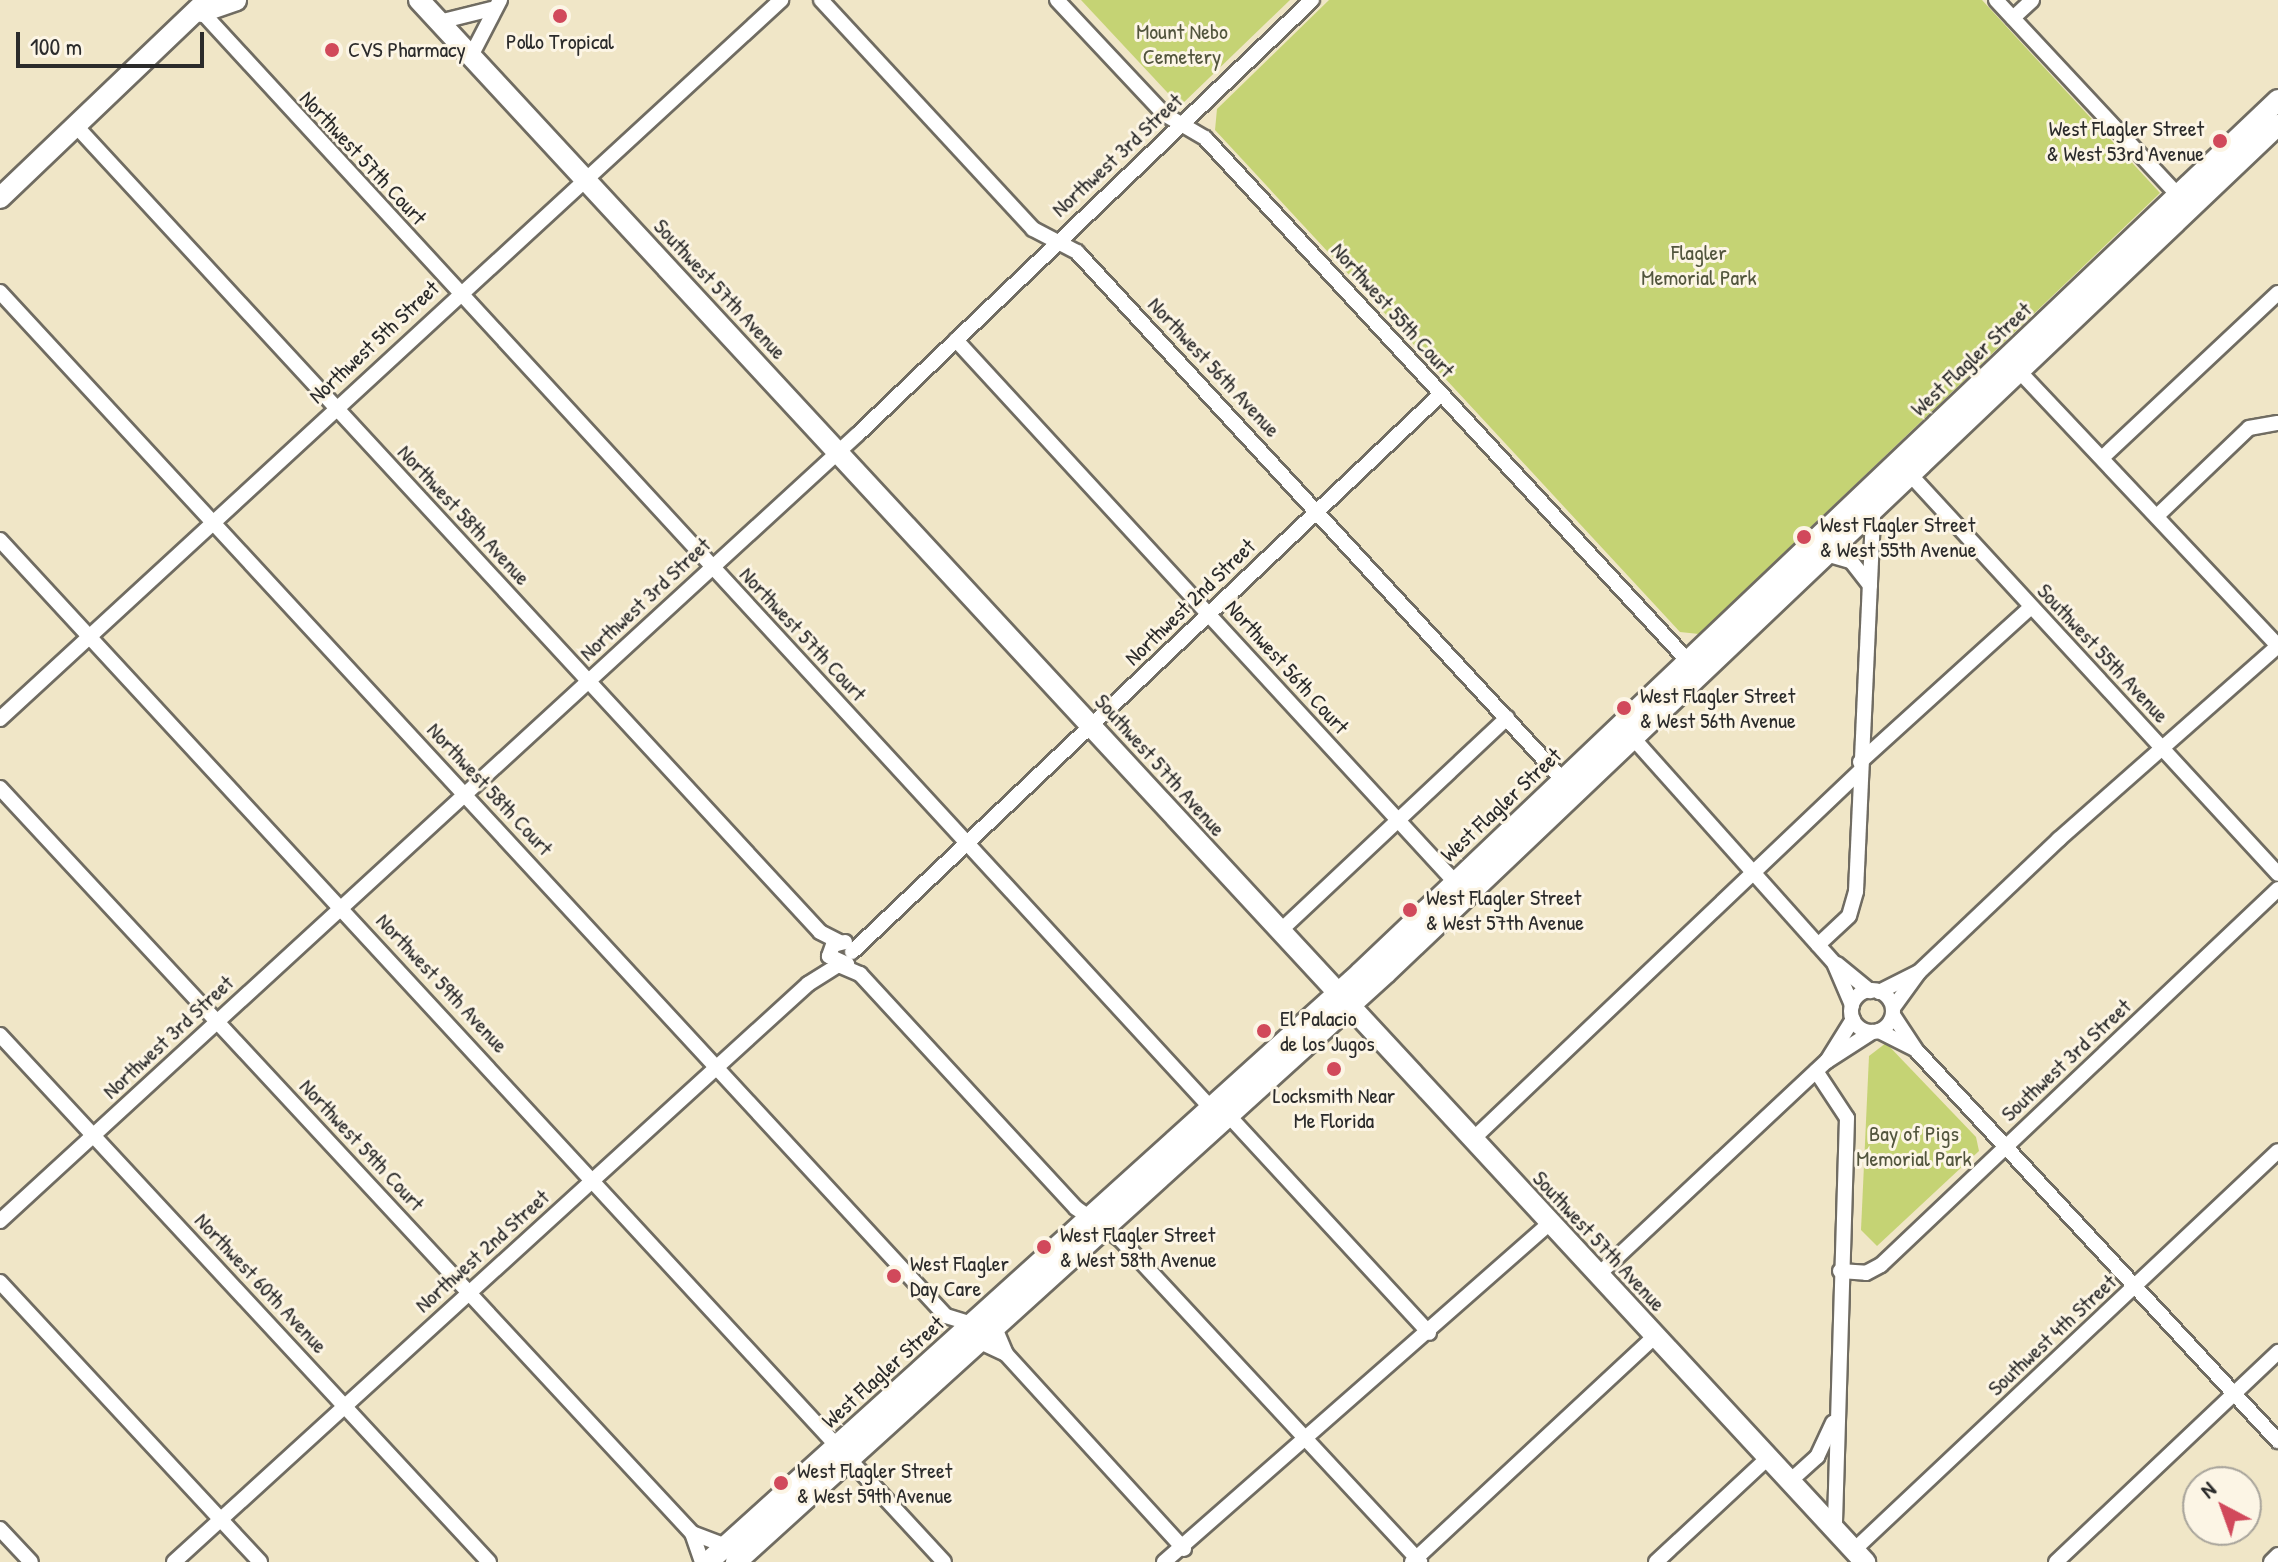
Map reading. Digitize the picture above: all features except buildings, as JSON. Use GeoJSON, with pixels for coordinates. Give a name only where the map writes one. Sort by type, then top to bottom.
{"type":"FeatureCollection","features":[{"type":"Feature","properties":{"kind":"main road"},"geometry":{"type":"LineString","coordinates":[[0,198],[204,6],[236,0]]}},
{"type":"Feature","properties":{"kind":"main road","name":"Southwest 57th Avenue"},"geometry":{"type":"LineString","coordinates":[[419,0],[1860,1556]]}},
{"type":"Feature","properties":{"kind":"main road"},"geometry":{"type":"LineString","coordinates":[[2184,201],[2202,172],[2278,100]]}},
{"type":"Feature","properties":{"kind":"main road","name":"West Flagler Street"},"geometry":{"type":"LineString","coordinates":[[708,1562],[731,1554],[1551,815],[1873,510],[1904,468],[2184,201],[2278,125]]}},
{"type":"Feature","properties":{"kind":"main road","name":"West Flagler Street"},"geometry":{"type":"LineString","coordinates":[[1343,1000],[1455,882],[1880,478],[1904,468],[2019,371],[2070,311],[2160,237],[2184,201]]}},
{"type":"Feature","properties":{"kind":"main road"},"geometry":{"type":"LineString","coordinates":[[1873,510],[1880,478]]}},
{"type":"Feature","properties":{"kind":"main road"},"geometry":{"type":"LineString","coordinates":[[1633,738],[1643,704]]}},
{"type":"Feature","properties":{"kind":"main road"},"geometry":{"type":"LineString","coordinates":[[1551,815],[1563,780]]}},
{"type":"Feature","properties":{"kind":"main road","name":"West Flagler Street"},"geometry":{"type":"LineString","coordinates":[[844,1452],[953,1341],[995,1328],[1097,1223]]}},
{"type":"Feature","properties":{"kind":"street","name":"Northwest 5th Street"},"geometry":{"type":"LineString","coordinates":[[0,719],[458,294],[586,182],[781,0]]}},
{"type":"Feature","properties":{"kind":"street","name":"Northwest 56th Avenue"},"geometry":{"type":"LineString","coordinates":[[821,0],[1033,229],[1077,252],[1563,780]]}},
{"type":"Feature","properties":{"kind":"street","name":"Northwest 55th Court"},"geometry":{"type":"LineString","coordinates":[[1057,0],[1182,125],[1205,138],[1688,661]]}},
{"type":"Feature","properties":{"kind":"street","name":"Northwest 3rd Street"},"geometry":{"type":"LineString","coordinates":[[0,1221],[839,451],[1312,0]]}},
{"type":"Feature","properties":{"kind":"street"},"geometry":{"type":"LineString","coordinates":[[1996,0],[2184,201]]}},
{"type":"Feature","properties":{"kind":"street"},"geometry":{"type":"LineString","coordinates":[[2013,18],[2032,0]]}},
{"type":"Feature","properties":{"kind":"street"},"geometry":{"type":"LineString","coordinates":[[439,22],[495,5]]}},
{"type":"Feature","properties":{"kind":"street"},"geometry":{"type":"LineString","coordinates":[[471,56],[495,5]]}},
{"type":"Feature","properties":{"kind":"street","name":"Northwest 57th Court"},"geometry":{"type":"LineString","coordinates":[[204,6],[458,294],[965,841],[1429,1333]]}},
{"type":"Feature","properties":{"kind":"street","name":"Northwest 58th Avenue"},"geometry":{"type":"LineString","coordinates":[[77,127],[820,932],[1308,1441],[1416,1561]]}},
{"type":"Feature","properties":{"kind":"street","name":"Northwest 58th Court"},"geometry":{"type":"LineString","coordinates":[[0,292],[946,1316],[953,1341]]}},
{"type":"Feature","properties":{"kind":"street"},"geometry":{"type":"LineString","coordinates":[[2102,458],[2278,293]]}},
{"type":"Feature","properties":{"kind":"street","name":"Northwest 56th Court"},"geometry":{"type":"LineString","coordinates":[[956,340],[1455,882]]}},
{"type":"Feature","properties":{"kind":"street"},"geometry":{"type":"LineString","coordinates":[[1598,1275],[1821,1066],[1875,1032],[1893,1012],[1919,972],[2278,646],[2019,371]]}},
{"type":"Feature","properties":{"kind":"street","name":"Northwest 2nd Street"},"geometry":{"type":"LineString","coordinates":[[174,1562],[1091,725],[1440,395]]}},
{"type":"Feature","properties":{"kind":"street"},"geometry":{"type":"LineString","coordinates":[[2157,516],[2243,433],[2272,422]]}},
{"type":"Feature","properties":{"kind":"street","name":"Southwest 55th Avenue"},"geometry":{"type":"LineString","coordinates":[[1904,468],[2278,874]]}},
{"type":"Feature","properties":{"kind":"street"},"geometry":{"type":"LineString","coordinates":[[1818,945],[1854,901],[1873,510]]}},
{"type":"Feature","properties":{"kind":"street","name":"Northwest 59th Avenue"},"geometry":{"type":"LineString","coordinates":[[0,540],[944,1562]]}},
{"type":"Feature","properties":{"kind":"street"},"geometry":{"type":"LineString","coordinates":[[1826,554],[1851,561],[1870,585]]}},
{"type":"Feature","properties":{"kind":"street"},"geometry":{"type":"LineString","coordinates":[[1472,1140],[1860,766],[2031,607]]}},
{"type":"Feature","properties":{"kind":"street"},"geometry":{"type":"LineString","coordinates":[[1279,932],[1507,718]]}},
{"type":"Feature","properties":{"kind":"street"},"geometry":{"type":"LineString","coordinates":[[1633,738],[1834,963],[1875,991],[1893,1012],[1916,1050],[2278,1441]]}},
{"type":"Feature","properties":{"kind":"street","name":"Northwest 59th Court"},"geometry":{"type":"LineString","coordinates":[[0,788],[692,1533],[731,1554]]}},
{"type":"Feature","properties":{"kind":"street","name":"Southwest 3rd Street"},"geometry":{"type":"LineString","coordinates":[[1840,1271],[1878,1268],[2278,889]]}},
{"type":"Feature","properties":{"kind":"street"},"geometry":{"type":"LineString","coordinates":[[1834,963],[1853,1012],[1875,1032],[1916,1050]]}},
{"type":"Feature","properties":{"kind":"street"},"geometry":{"type":"LineString","coordinates":[[1821,1066],[1853,1012],[1875,991],[1919,972]]}},
{"type":"Feature","properties":{"kind":"street","name":"Northwest 60th Avenue"},"geometry":{"type":"LineString","coordinates":[[0,1035],[489,1562]]}},
{"type":"Feature","properties":{"kind":"street"},"geometry":{"type":"LineString","coordinates":[[1821,1066],[1846,1113],[1833,1422],[1835,1530]]}},
{"type":"Feature","properties":{"kind":"street","name":"Southwest 4th Street"},"geometry":{"type":"LineString","coordinates":[[1860,1556],[2278,1151]]}},
{"type":"Feature","properties":{"kind":"street"},"geometry":{"type":"LineString","coordinates":[[1164,1562],[1184,1549],[1308,1441],[1550,1223]]}},
{"type":"Feature","properties":{"kind":"street"},"geometry":{"type":"LineString","coordinates":[[0,1282],[260,1562]]}},
{"type":"Feature","properties":{"kind":"street"},"geometry":{"type":"LineString","coordinates":[[946,1316],[1006,1354],[1184,1549]]}},
{"type":"Feature","properties":{"kind":"street"},"geometry":{"type":"LineString","coordinates":[[995,1328],[1006,1354]]}},
{"type":"Feature","properties":{"kind":"street"},"geometry":{"type":"LineString","coordinates":[[1416,1561],[1655,1336]]}},
{"type":"Feature","properties":{"kind":"street"},"geometry":{"type":"LineString","coordinates":[[2056,1562],[2278,1352]]}},
{"type":"Feature","properties":{"kind":"street"},"geometry":{"type":"LineString","coordinates":[[1789,1482],[1817,1457],[1833,1422]]}},
{"type":"Feature","properties":{"kind":"street"},"geometry":{"type":"LineString","coordinates":[[1656,1562],[1767,1459]]}},
{"type":"Feature","properties":{"kind":"street"},"geometry":{"type":"LineString","coordinates":[[0,1529],[31,1562]]}},
{"type":"Feature","properties":{"kind":"street","name":"Northwest 59th Court"},"geometry":{"type":"LineString","coordinates":[[692,1533],[702,1562]]}},
{"type":"Feature","properties":{"kind":"street"},"geometry":{"type":"LineString","coordinates":[[2271,1562],[2278,1555]]}},
{"type":"Feature","properties":{"kind":"green space","name":"Mount Nebo Cemetery"},"geometry":{"type":"Polygon","coordinates":[[[1081,0],[1290,0],[1180,106],[1081,0]]]}},
{"type":"Feature","properties":{"kind":"green space","name":"Flagler Memorial Park"},"geometry":{"type":"Polygon","coordinates":[[[1329,0],[1982,0],[2160,193],[1699,634],[1680,632],[1215,130],[1217,109],[1329,0]]]}},
{"type":"Feature","properties":{"kind":"green space","name":"Bay of Pigs Memorial Park"},"geometry":{"type":"Polygon","coordinates":[[[1886,1043],[1976,1137],[1979,1151],[1877,1246],[1861,1230],[1869,1056],[1886,1043]]]}},
{"type":"Feature","properties":{"kind":"place","name":"Pollo Tropical"},"geometry":{"type":"Point","coordinates":[560,16]}},
{"type":"Feature","properties":{"kind":"place","name":"CVS Pharmacy"},"geometry":{"type":"Point","coordinates":[332,50]}},
{"type":"Feature","properties":{"kind":"place","name":"West Flagler Street & West 53rd Avenue"},"geometry":{"type":"Point","coordinates":[2220,141]}},
{"type":"Feature","properties":{"kind":"place","name":"West Flagler Street & West 55th Avenue"},"geometry":{"type":"Point","coordinates":[1804,537]}},
{"type":"Feature","properties":{"kind":"place","name":"West Flagler Street & West 56th Avenue"},"geometry":{"type":"Point","coordinates":[1624,708]}},
{"type":"Feature","properties":{"kind":"place","name":"West Flagler Street & West 57th Avenue"},"geometry":{"type":"Point","coordinates":[1410,910]}},
{"type":"Feature","properties":{"kind":"place","name":"El Palacio de los Jugos"},"geometry":{"type":"Point","coordinates":[1264,1031]}},
{"type":"Feature","properties":{"kind":"place","name":"Locksmith Near Me Florida"},"geometry":{"type":"Point","coordinates":[1334,1069]}},
{"type":"Feature","properties":{"kind":"place","name":"West Flagler Street & West 58th Avenue"},"geometry":{"type":"Point","coordinates":[1044,1247]}},
{"type":"Feature","properties":{"kind":"place","name":"West Flagler Day Care"},"geometry":{"type":"Point","coordinates":[894,1276]}},
{"type":"Feature","properties":{"kind":"place","name":"West Flagler Street & West 59th Avenue"},"geometry":{"type":"Point","coordinates":[781,1483]}}]}
